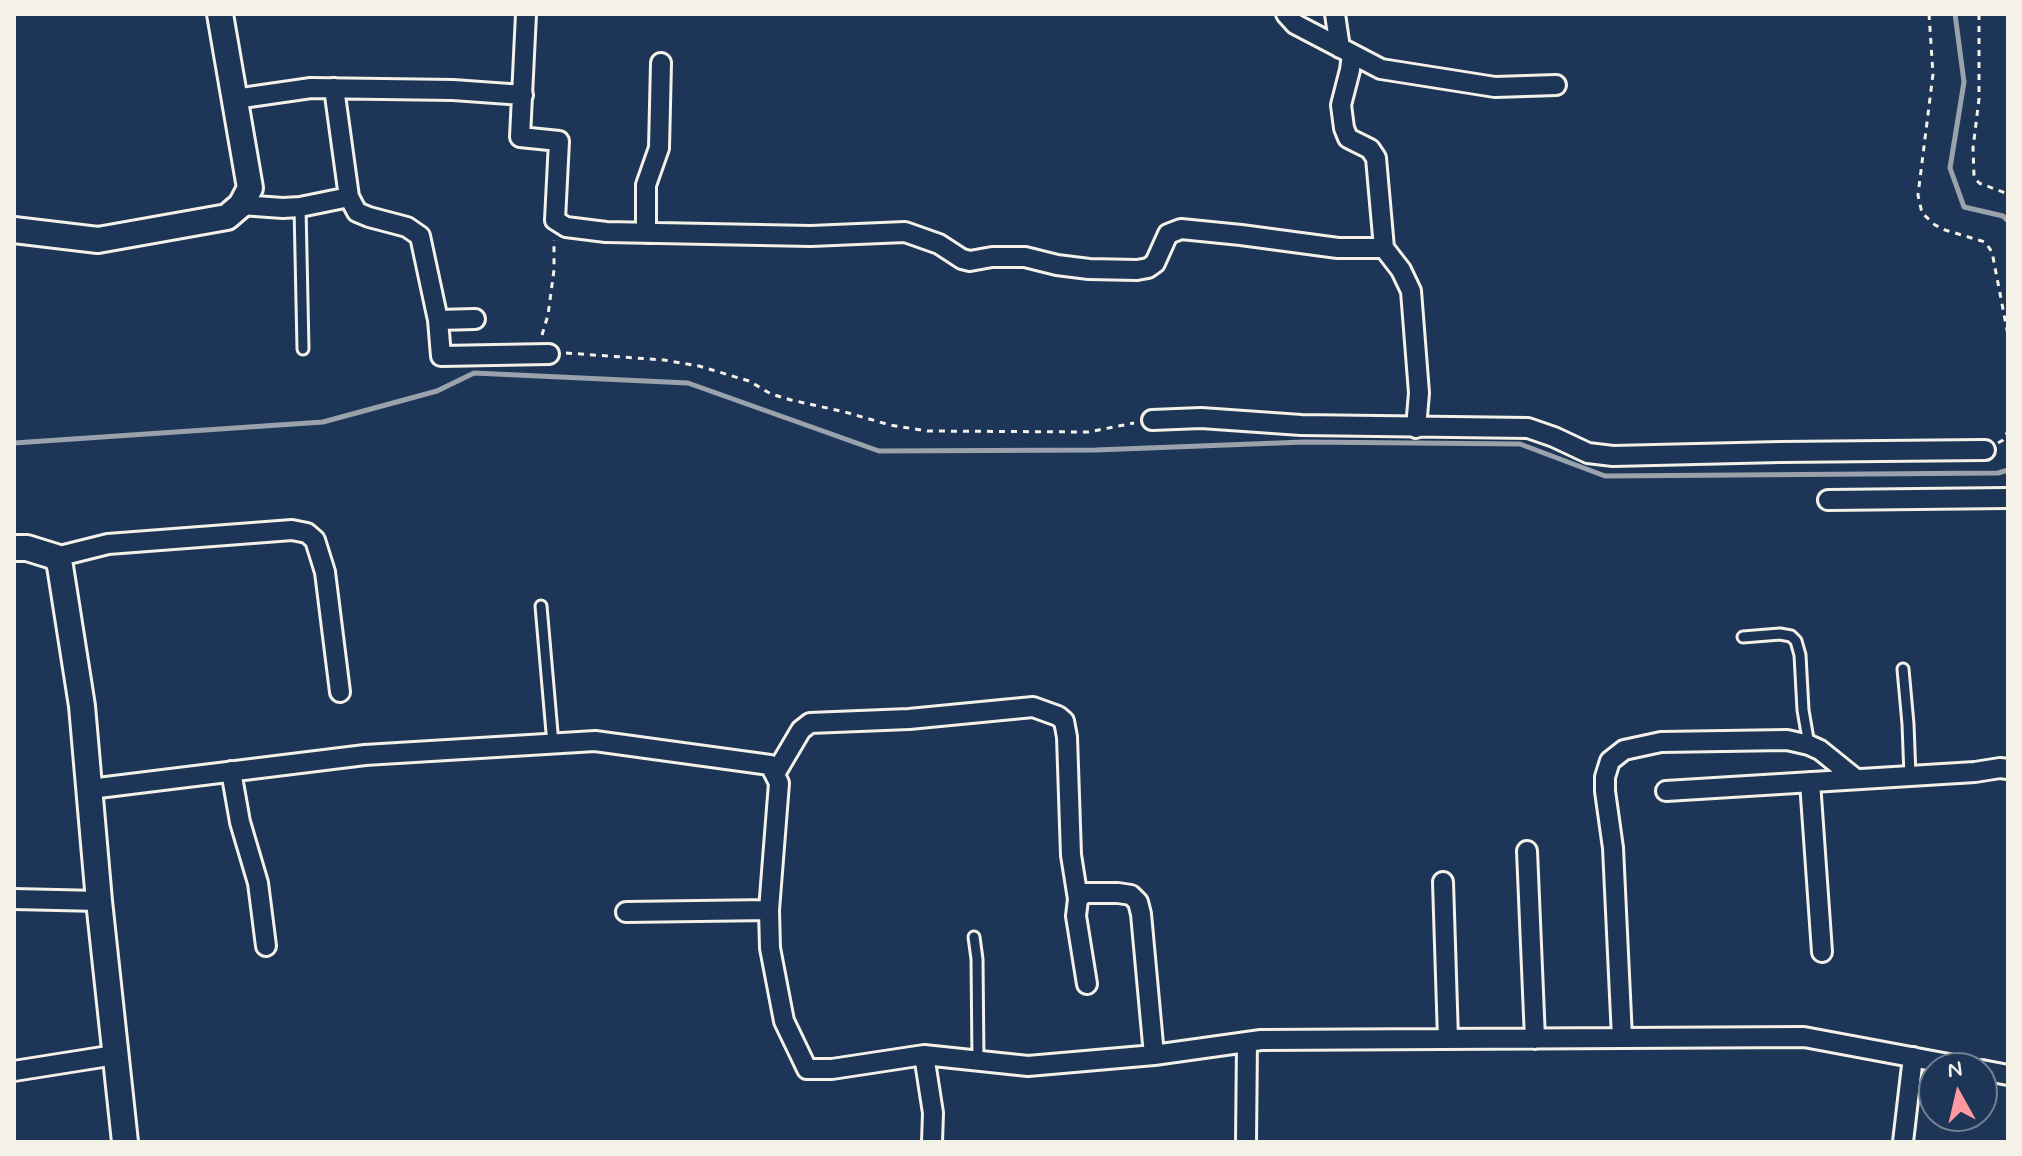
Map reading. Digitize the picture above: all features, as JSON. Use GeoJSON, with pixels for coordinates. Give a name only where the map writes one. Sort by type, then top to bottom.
{"type":"FeatureCollection","features":[{"type":"Feature","properties":{"kind":"street"},"geometry":{"type":"LineString","coordinates":[[14,230],[98,240],[227,217],[241,205],[250,188],[220,14]]}},
{"type":"Feature","properties":{"kind":"street"},"geometry":{"type":"LineString","coordinates":[[526,14],[520,137],[559,141],[555,220],[566,227],[606,232],[811,236],[905,232],[939,244],[970,261],[1025,257],[1089,269],[1148,268],[1155,263],[1168,234],[1181,229],[1338,248],[1384,248]]}},
{"type":"Feature","properties":{"kind":"street"},"geometry":{"type":"LineString","coordinates":[[1286,14],[1295,24],[1381,69],[1495,87],[1556,85]]}},
{"type":"Feature","properties":{"kind":"street"},"geometry":{"type":"LineString","coordinates":[[1335,14],[1350,70],[1341,105],[1344,128],[1348,138],[1370,149],[1376,158],[1384,248],[1401,270],[1411,291],[1419,393],[1416,428]]}},
{"type":"Feature","properties":{"kind":"street"},"geometry":{"type":"LineString","coordinates":[[646,233],[646,185],[659,148],[661,63]]}},
{"type":"Feature","properties":{"kind":"street"},"geometry":{"type":"LineString","coordinates":[[235,99],[311,88],[453,90],[523,95]]}},
{"type":"Feature","properties":{"kind":"street"},"geometry":{"type":"LineString","coordinates":[[334,88],[349,197],[357,212],[407,227],[420,236],[438,320],[441,356],[549,354]]}},
{"type":"Feature","properties":{"kind":"street"},"geometry":{"type":"LineString","coordinates":[[241,205],[300,207],[349,197]]}},
{"type":"Feature","properties":{"kind":"street"},"geometry":{"type":"LineString","coordinates":[[438,320],[475,319]]}},
{"type":"Feature","properties":{"kind":"street"},"geometry":{"type":"LineString","coordinates":[[1152,420],[1201,418],[1301,425],[1528,428],[1588,453],[1613,456],[1985,450]]}},
{"type":"Feature","properties":{"kind":"street"},"geometry":{"type":"LineString","coordinates":[[1828,500],[2008,498]]}},
{"type":"Feature","properties":{"kind":"street"},"geometry":{"type":"LineString","coordinates":[[14,548],[27,548],[56,557],[108,544],[292,530],[307,533],[315,540],[325,572],[340,692]]}},
{"type":"Feature","properties":{"kind":"street"},"geometry":{"type":"LineString","coordinates":[[56,557],[82,706],[125,1142]]}},
{"type":"Feature","properties":{"kind":"street"},"geometry":{"type":"LineString","coordinates":[[775,774],[801,730],[810,723],[909,719],[1033,707],[1058,716],[1064,721],[1067,737],[1071,855],[1078,899],[1076,916],[1087,984]]}},
{"type":"Feature","properties":{"kind":"street"},"geometry":{"type":"LineString","coordinates":[[1622,1038],[1613,848],[1605,791],[1610,761],[1624,750],[1661,742],[1787,740],[1820,750],[1856,779]]}},
{"type":"Feature","properties":{"kind":"street"},"geometry":{"type":"LineString","coordinates":[[90,789],[365,755],[595,741],[770,765],[779,783],[769,910],[770,948],[784,1021],[807,1069],[832,1069],[924,1055],[1028,1066],[1154,1055],[1261,1040],[1804,1037],[1918,1058]]}},
{"type":"Feature","properties":{"kind":"street"},"geometry":{"type":"LineString","coordinates":[[1666,791],[2008,769]]}},
{"type":"Feature","properties":{"kind":"street"},"geometry":{"type":"LineString","coordinates":[[231,771],[240,822],[258,883],[266,946]]}},
{"type":"Feature","properties":{"kind":"street"},"geometry":{"type":"LineString","coordinates":[[1810,782],[1822,952]]}},
{"type":"Feature","properties":{"kind":"street"},"geometry":{"type":"LineString","coordinates":[[1527,851],[1535,1039]]}},
{"type":"Feature","properties":{"kind":"street"},"geometry":{"type":"LineString","coordinates":[[1443,882],[1448,1039]]}},
{"type":"Feature","properties":{"kind":"street"},"geometry":{"type":"LineString","coordinates":[[1078,899],[1085,893],[1118,893],[1131,895],[1138,902],[1154,1055]]}},
{"type":"Feature","properties":{"kind":"street"},"geometry":{"type":"LineString","coordinates":[[14,899],[99,901]]}},
{"type":"Feature","properties":{"kind":"street"},"geometry":{"type":"LineString","coordinates":[[626,912],[769,910]]}},
{"type":"Feature","properties":{"kind":"street"},"geometry":{"type":"LineString","coordinates":[[1246,1142],[1247,1042]]}},
{"type":"Feature","properties":{"kind":"street"},"geometry":{"type":"LineString","coordinates":[[14,1071],[115,1055]]}},
{"type":"Feature","properties":{"kind":"street"},"geometry":{"type":"LineString","coordinates":[[924,1055],[933,1113],[932,1142]]}},
{"type":"Feature","properties":{"kind":"street"},"geometry":{"type":"LineString","coordinates":[[1903,1142],[1913,1057]]}},
{"type":"Feature","properties":{"kind":"lane"},"geometry":{"type":"LineString","coordinates":[[300,207],[303,349]]}},
{"type":"Feature","properties":{"kind":"lane"},"geometry":{"type":"LineString","coordinates":[[541,606],[553,744]]}},
{"type":"Feature","properties":{"kind":"lane"},"geometry":{"type":"LineString","coordinates":[[1743,637],[1780,634],[1791,636],[1796,641],[1809,745]]}},
{"type":"Feature","properties":{"kind":"lane"},"geometry":{"type":"LineString","coordinates":[[1903,669],[1910,776]]}},
{"type":"Feature","properties":{"kind":"lane"},"geometry":{"type":"LineString","coordinates":[[974,937],[978,1060]]}},
{"type":"Feature","properties":{"kind":"path"},"geometry":{"type":"LineString","coordinates":[[1929,14],[1933,74],[1918,195],[1922,213],[1945,230],[1985,242],[1992,252],[2008,335]]}},
{"type":"Feature","properties":{"kind":"path"},"geometry":{"type":"LineString","coordinates":[[1979,14],[1979,99],[1973,148],[1974,176],[1979,183],[2008,194]]}},
{"type":"Feature","properties":{"kind":"path"},"geometry":{"type":"LineString","coordinates":[[555,220],[554,270],[541,345],[549,354],[577,353],[699,366],[749,381],[771,394],[791,400],[927,431],[1088,432],[1152,420]]}},
{"type":"Feature","properties":{"kind":"waterway"},"geometry":{"type":"LineString","coordinates":[[1955,14],[1964,82],[1950,168],[1964,207],[2003,216],[2008,221]]}},
{"type":"Feature","properties":{"kind":"waterway"},"geometry":{"type":"LineString","coordinates":[[14,443],[323,422],[437,391],[474,373],[688,383],[879,451],[1096,450],[1304,442],[1520,444],[1605,476],[1998,473],[2008,470]]}}]}
